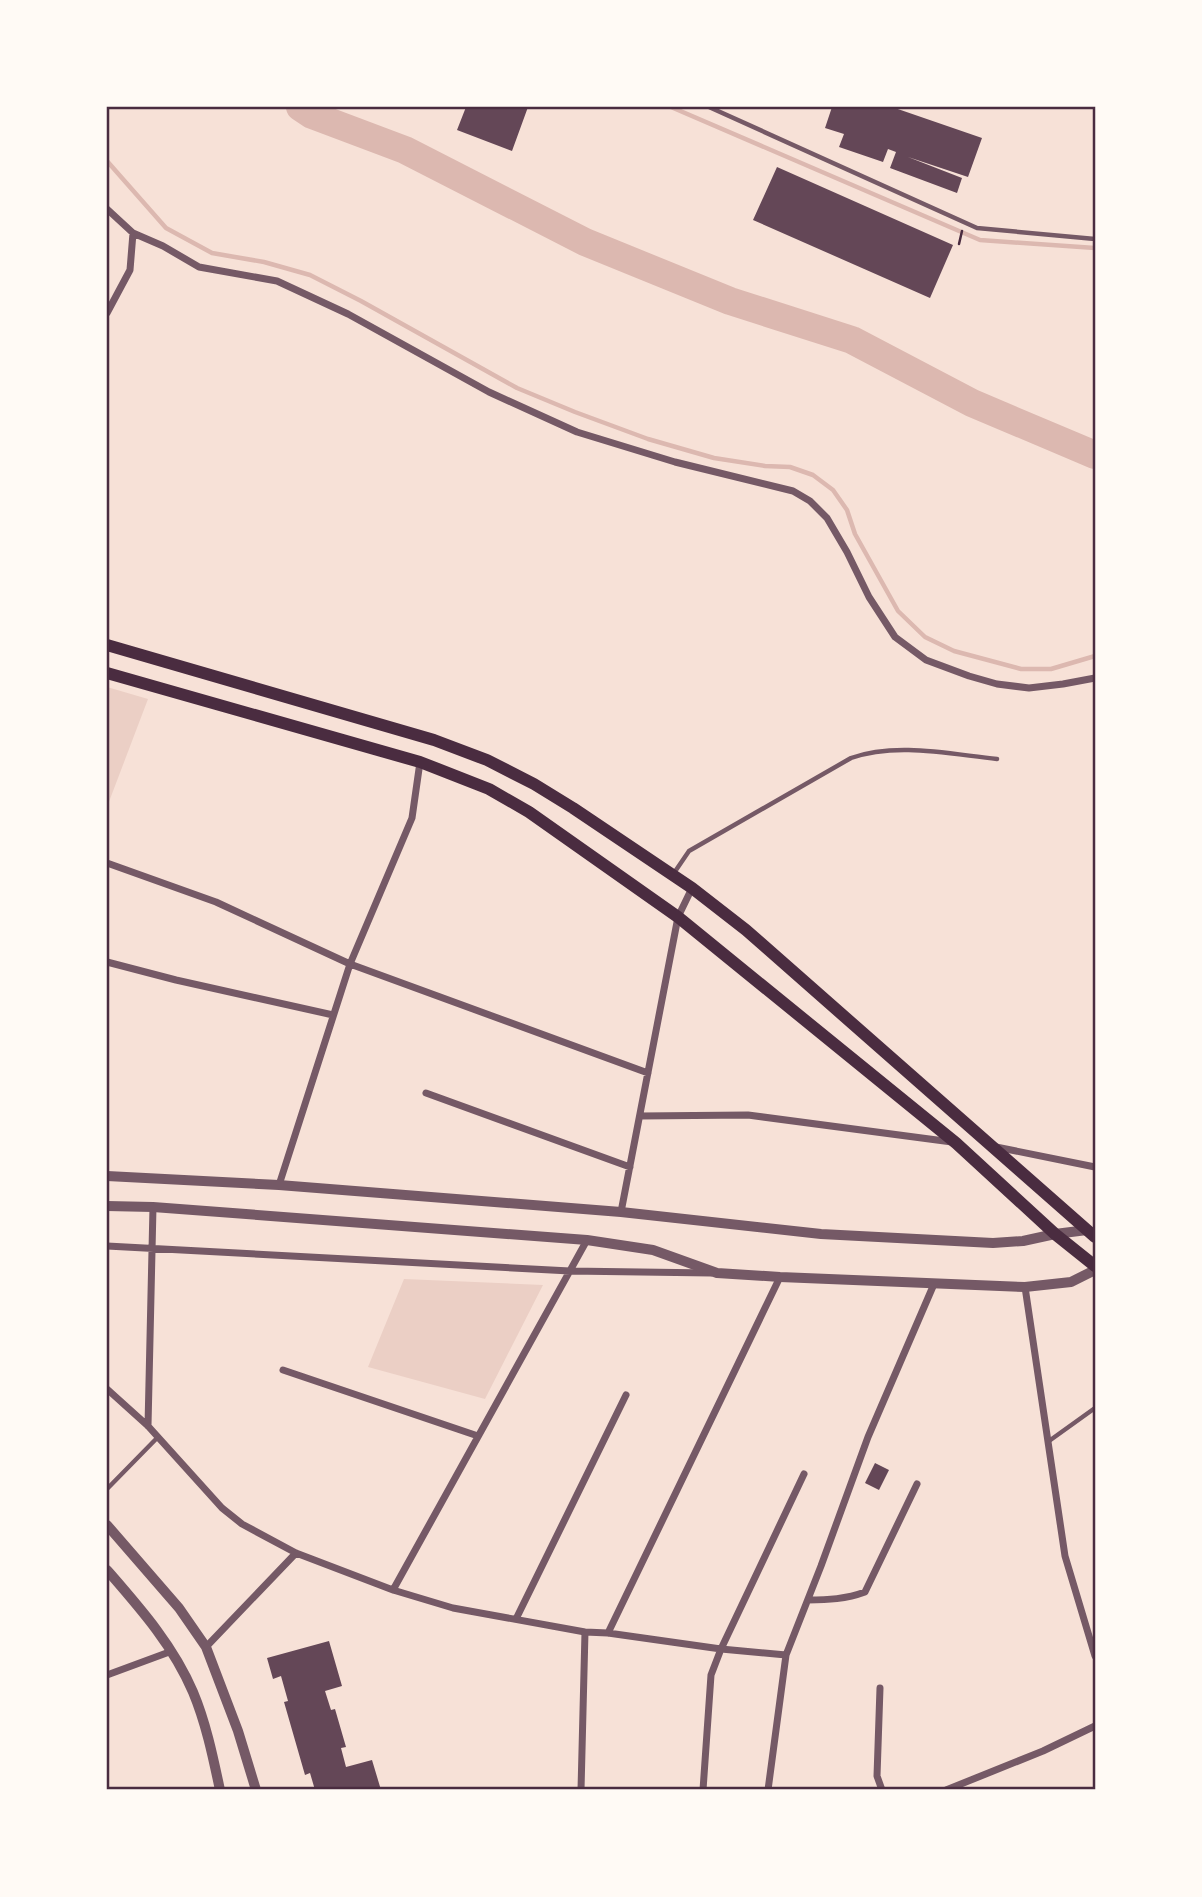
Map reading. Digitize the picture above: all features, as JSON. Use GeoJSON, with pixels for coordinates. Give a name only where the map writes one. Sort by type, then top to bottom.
{"type":"FeatureCollection","features":[{"type":"Feature","properties":{"kind":"main road"},"geometry":{"type":"LineString","coordinates":[[107,645],[434,740],[488,760],[534,784],[692,888],[747,930],[1091,1234]]}},
{"type":"Feature","properties":{"kind":"main road"},"geometry":{"type":"LineString","coordinates":[[107,673],[420,762],[489,789],[529,812],[678,916],[956,1143],[1095,1268]]}},
{"type":"Feature","properties":{"kind":"street"},"geometry":{"type":"LineString","coordinates":[[107,209],[133,233],[163,246],[199,267],[276,281],[348,314],[489,392],[577,432],[675,463],[793,491],[810,501],[827,518],[869,597],[895,637],[926,660],[997,684],[1029,688],[1095,678]]}},
{"type":"Feature","properties":{"kind":"street"},"geometry":{"type":"LineString","coordinates":[[107,313],[130,270],[133,233]]}},
{"type":"Feature","properties":{"kind":"street"},"geometry":{"type":"LineString","coordinates":[[279,1185],[350,964],[412,818],[420,762]]}},
{"type":"Feature","properties":{"kind":"street"},"geometry":{"type":"LineString","coordinates":[[107,863],[216,902],[350,964],[648,1073]]}},
{"type":"Feature","properties":{"kind":"street"},"geometry":{"type":"LineString","coordinates":[[621,1212],[678,916],[692,888]]}},
{"type":"Feature","properties":{"kind":"street"},"geometry":{"type":"LineString","coordinates":[[107,962],[333,1015]]}},
{"type":"Feature","properties":{"kind":"street"},"geometry":{"type":"LineString","coordinates":[[426,1093],[630,1167]]}},
{"type":"Feature","properties":{"kind":"street"},"geometry":{"type":"LineString","coordinates":[[640,1116],[748,1115],[956,1143]]}},
{"type":"Feature","properties":{"kind":"street"},"geometry":{"type":"LineString","coordinates":[[992,1147],[1095,1167]]}},
{"type":"Feature","properties":{"kind":"street"},"geometry":{"type":"LineString","coordinates":[[107,1175],[279,1185],[621,1212],[821,1234],[993,1243],[1023,1241],[1055,1234],[1091,1234]]}},
{"type":"Feature","properties":{"kind":"street"},"geometry":{"type":"LineString","coordinates":[[107,1206],[153,1207],[587,1240],[653,1250],[717,1273]]}},
{"type":"Feature","properties":{"kind":"street"},"geometry":{"type":"LineString","coordinates":[[148,1426],[153,1207]]}},
{"type":"Feature","properties":{"kind":"street"},"geometry":{"type":"LineString","coordinates":[[393,1590],[587,1240]]}},
{"type":"Feature","properties":{"kind":"street"},"geometry":{"type":"LineString","coordinates":[[107,1246],[570,1271],[717,1273],[780,1278],[1025,1287],[1071,1282],[1095,1268]]}},
{"type":"Feature","properties":{"kind":"street"},"geometry":{"type":"LineString","coordinates":[[608,1633],[780,1278]]}},
{"type":"Feature","properties":{"kind":"street"},"geometry":{"type":"LineString","coordinates":[[768,1790],[786,1656],[868,1437],[934,1284]]}},
{"type":"Feature","properties":{"kind":"street"},"geometry":{"type":"LineString","coordinates":[[1025,1287],[1065,1556],[1095,1656]]}},
{"type":"Feature","properties":{"kind":"street"},"geometry":{"type":"LineString","coordinates":[[283,1370],[478,1436]]}},
{"type":"Feature","properties":{"kind":"street"},"geometry":{"type":"LineString","coordinates":[[107,1389],[148,1426],[222,1508],[242,1524],[296,1553],[393,1590],[453,1608],[585,1632],[786,1656]]}},
{"type":"Feature","properties":{"kind":"street"},"geometry":{"type":"LineString","coordinates":[[516,1619],[626,1395]]}},
{"type":"Feature","properties":{"kind":"street"},"geometry":{"type":"LineString","coordinates":[[703,1790],[711,1675],[804,1474]]}},
{"type":"Feature","properties":{"kind":"street"},"geometry":{"type":"LineString","coordinates":[[808,1600],[827,1601],[865,1592],[917,1484]]}},
{"type":"Feature","properties":{"kind":"street"},"geometry":{"type":"LineString","coordinates":[[107,1525],[179,1608],[205,1647],[238,1731],[256,1790]]}},
{"type":"Feature","properties":{"kind":"street"},"geometry":{"type":"LineString","coordinates":[[205,1647],[296,1553]]}},
{"type":"Feature","properties":{"kind":"street"},"geometry":{"type":"LineString","coordinates":[[107,1570],[172,1651],[194,1693],[210,1744],[220,1790]]}},
{"type":"Feature","properties":{"kind":"street"},"geometry":{"type":"LineString","coordinates":[[581,1790],[585,1632]]}},
{"type":"Feature","properties":{"kind":"street"},"geometry":{"type":"LineString","coordinates":[[107,1675],[172,1651]]}},
{"type":"Feature","properties":{"kind":"street"},"geometry":{"type":"LineString","coordinates":[[880,1688],[877,1776],[882,1790]]}},
{"type":"Feature","properties":{"kind":"street"},"geometry":{"type":"LineString","coordinates":[[946,1790],[1095,1726]]}},
{"type":"Feature","properties":{"kind":"lane"},"geometry":{"type":"LineString","coordinates":[[709,107],[977,228],[1095,239]]}},
{"type":"Feature","properties":{"kind":"lane"},"geometry":{"type":"LineString","coordinates":[[673,875],[690,851],[851,758],[865,753],[900,750],[996,759]]}},
{"type":"Feature","properties":{"kind":"lane"},"geometry":{"type":"LineString","coordinates":[[1049,1441],[1095,1408]]}},
{"type":"Feature","properties":{"kind":"lane"},"geometry":{"type":"LineString","coordinates":[[107,1489],[158,1438]]}},
{"type":"Feature","properties":{"kind":"path"},"geometry":{"type":"LineString","coordinates":[[959,244],[964,224]]}},
{"type":"Feature","properties":{"kind":"shaded area"},"geometry":{"type":"Polygon","coordinates":[[[107,687],[148,699],[107,807],[107,687]]]}},
{"type":"Feature","properties":{"kind":"shaded area"},"geometry":{"type":"Polygon","coordinates":[[[404,1279],[543,1285],[485,1399],[368,1367],[404,1279]]]}},
{"type":"Feature","properties":{"kind":"building"},"geometry":{"type":"Polygon","coordinates":[[[466,107],[528,107],[512,151],[457,130],[466,107]]]}},
{"type":"Feature","properties":{"kind":"building"},"geometry":{"type":"Polygon","coordinates":[[[832,107],[892,107],[982,138],[968,177],[908,157],[962,178],[957,193],[890,168],[896,152],[888,149],[883,162],[839,147],[844,134],[825,128],[832,107]]]}},
{"type":"Feature","properties":{"kind":"building"},"geometry":{"type":"Polygon","coordinates":[[[777,167],[953,245],[930,298],[753,220],[777,167]]]}},
{"type":"Feature","properties":{"kind":"building"},"geometry":{"type":"Polygon","coordinates":[[[875,1463],[889,1470],[879,1490],[865,1483],[875,1463]]]}},
{"type":"Feature","properties":{"kind":"building"},"geometry":{"type":"Polygon","coordinates":[[[329,1641],[342,1686],[325,1691],[331,1710],[335,1709],[346,1747],[341,1748],[346,1767],[372,1760],[381,1790],[315,1790],[310,1773],[305,1775],[284,1702],[288,1701],[281,1676],[273,1679],[267,1658],[329,1641]]]}},
{"type":"Feature","properties":{"kind":"waterway"},"geometry":{"type":"LineString","coordinates":[[300,107],[312,115],[405,150],[585,242],[730,301],[852,340],[972,403],[1095,455]]}},
{"type":"Feature","properties":{"kind":"waterway"},"geometry":{"type":"LineString","coordinates":[[671,107],[980,240],[1095,248]]}},
{"type":"Feature","properties":{"kind":"waterway"},"geometry":{"type":"LineString","coordinates":[[107,161],[166,228],[212,253],[264,262],[310,275],[517,388],[648,439],[714,458],[790,467],[813,475],[833,490],[847,510],[855,534],[898,611],[925,637],[954,651],[1021,669],[1051,669],[1095,656]]}}]}
